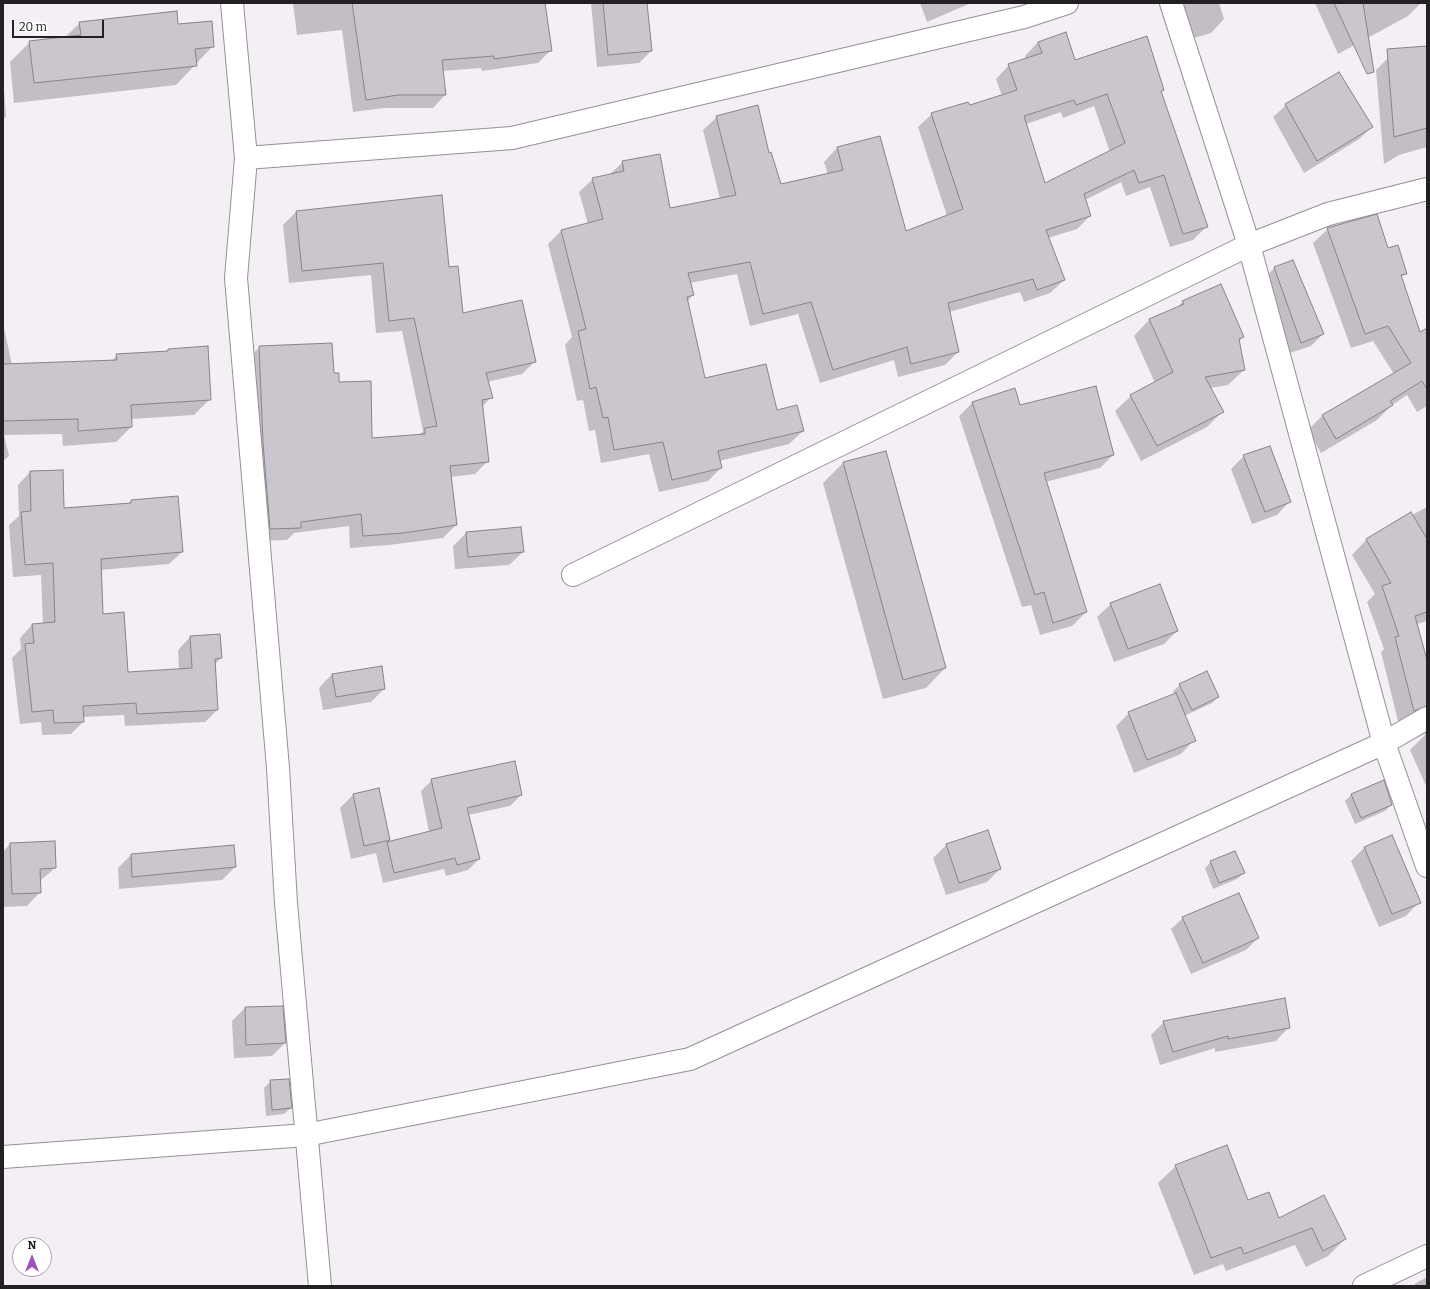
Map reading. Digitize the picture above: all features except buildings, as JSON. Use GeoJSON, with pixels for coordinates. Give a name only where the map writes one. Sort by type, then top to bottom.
{"type":"FeatureCollection","features":[{"type":"Feature","properties":{"kind":"street"},"geometry":{"type":"LineString","coordinates":[[232,3],[246,158],[236,278],[278,768],[286,903],[320,1286]]}},
{"type":"Feature","properties":{"kind":"street"},"geometry":{"type":"LineString","coordinates":[[246,158],[512,138],[1024,17],[1067,3]]}},
{"type":"Feature","properties":{"kind":"street"},"geometry":{"type":"LineString","coordinates":[[1171,3],[1249,245],[1384,743],[1427,866]]}},
{"type":"Feature","properties":{"kind":"street"},"geometry":{"type":"LineString","coordinates":[[573,575],[1249,245],[1328,214],[1427,189]]}},
{"type":"Feature","properties":{"kind":"street"},"geometry":{"type":"LineString","coordinates":[[3,1157],[306,1135],[690,1059],[1384,743],[1427,718]]}},
{"type":"Feature","properties":{"kind":"street"},"geometry":{"type":"LineString","coordinates":[[1364,1286],[1427,1256]]}}]}
